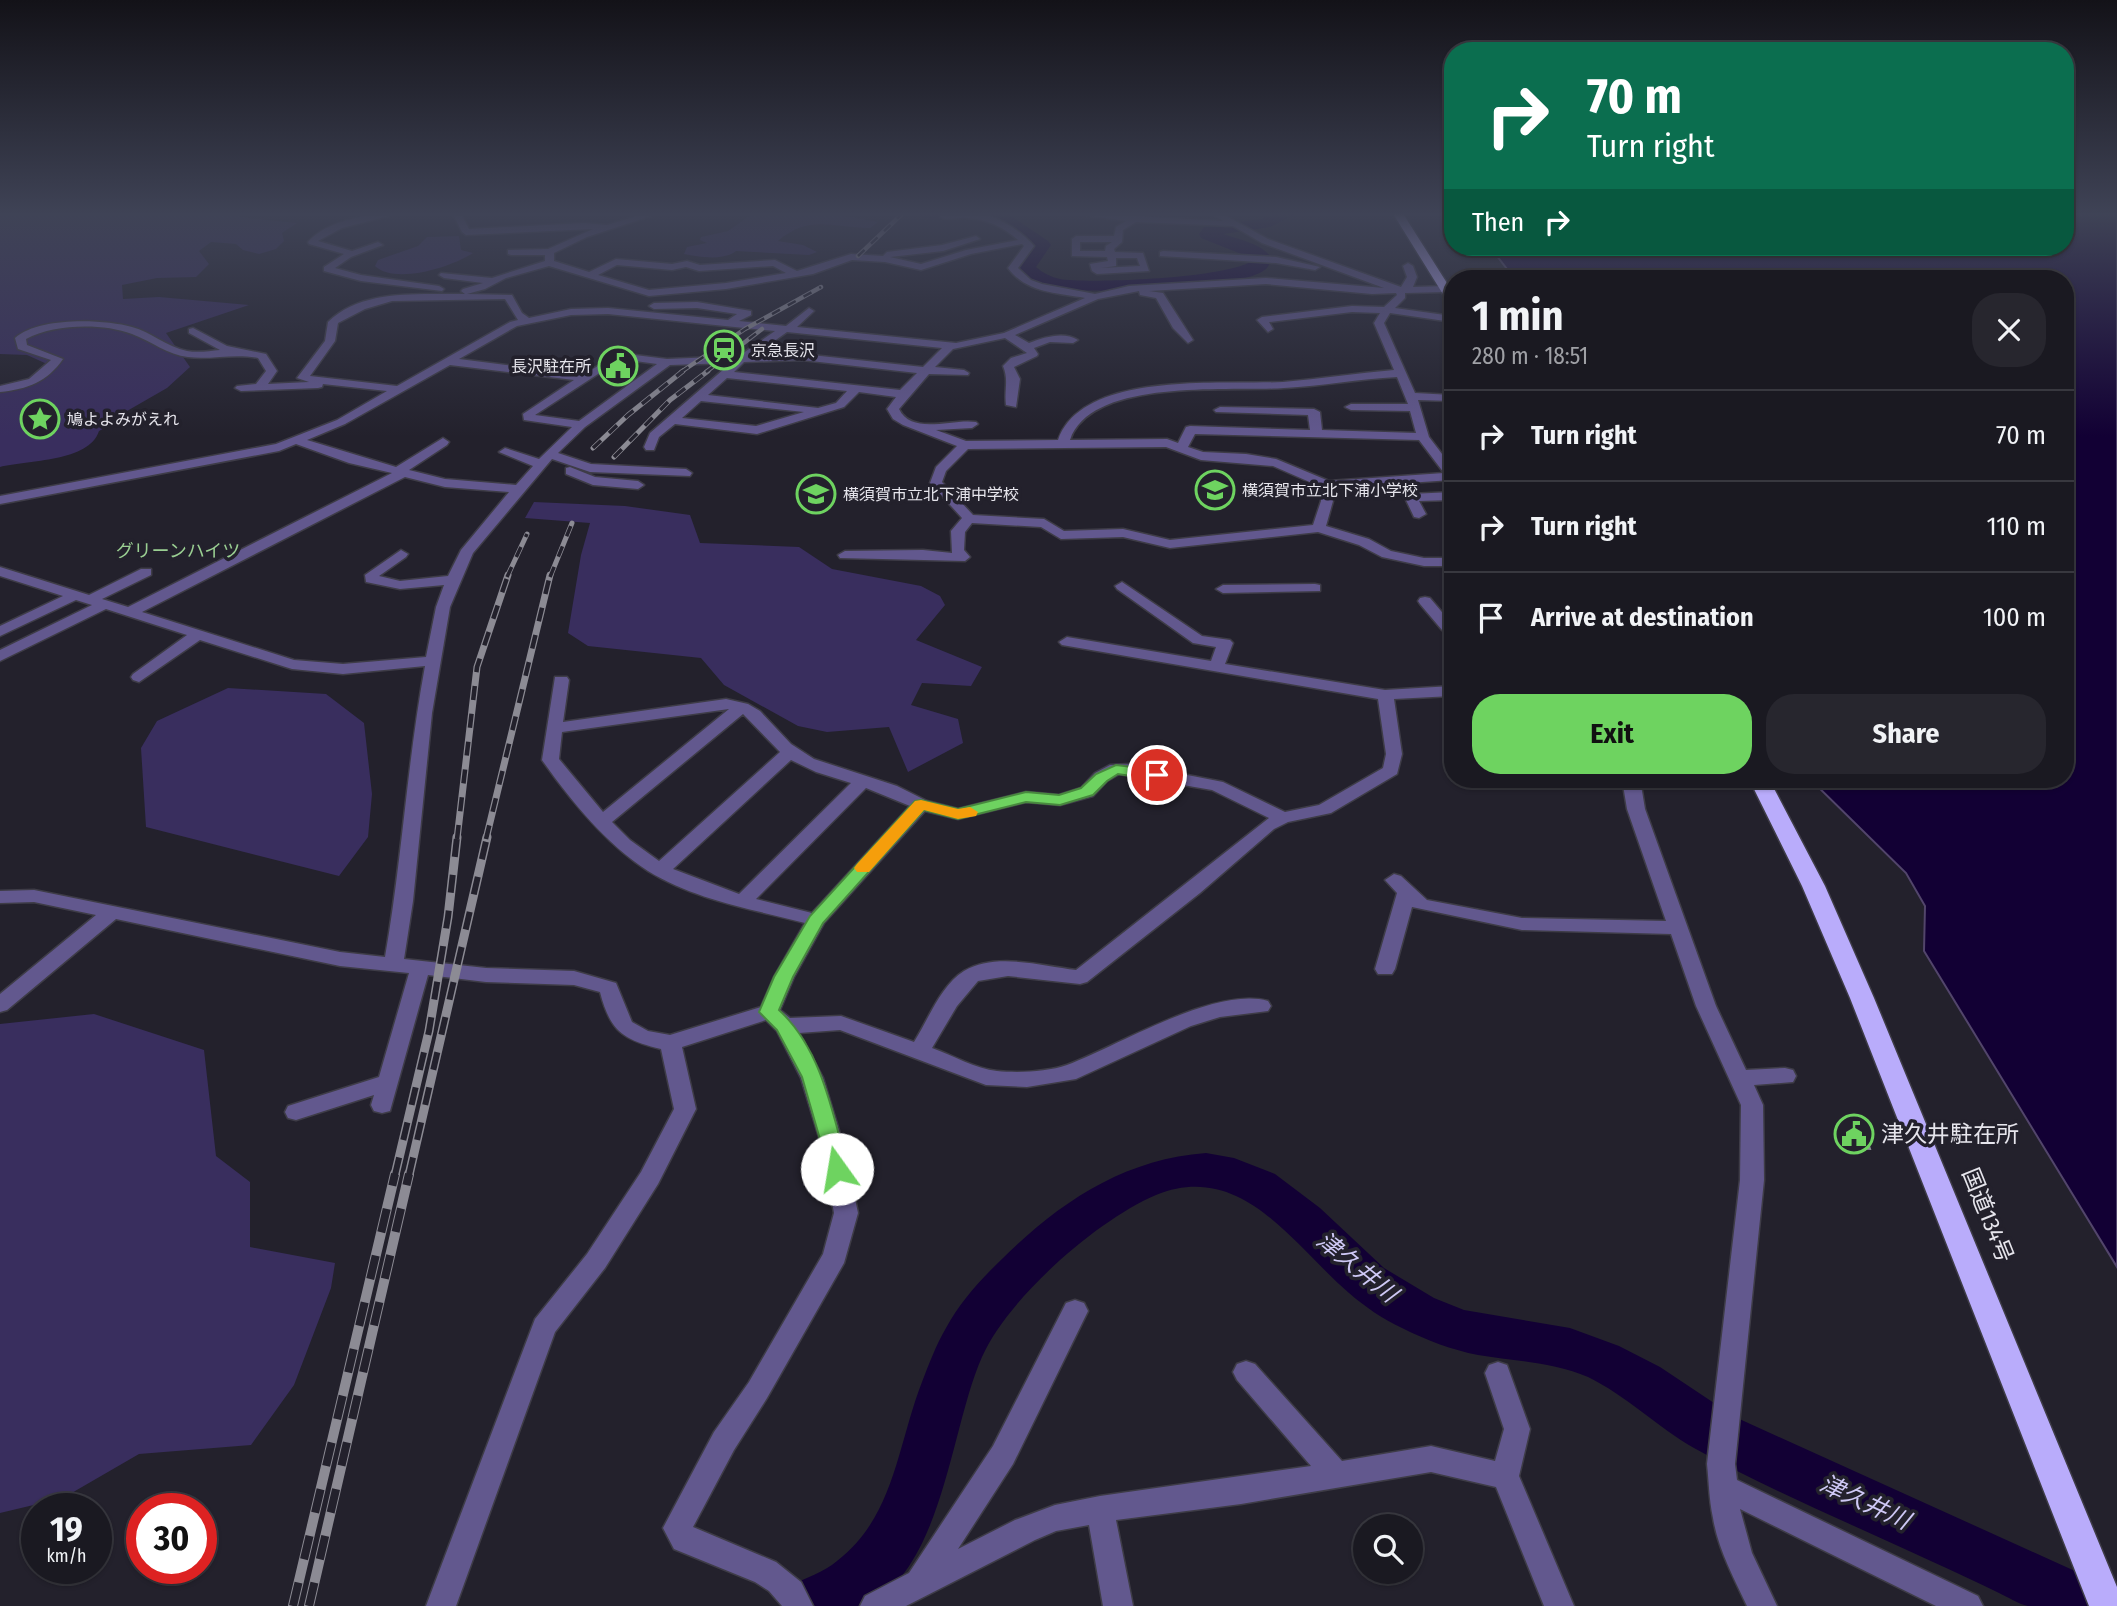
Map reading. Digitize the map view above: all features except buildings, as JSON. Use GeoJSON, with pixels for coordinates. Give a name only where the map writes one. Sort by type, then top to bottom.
{"type":"FeatureCollection","features":[{"type":"Feature","properties":{"kind":"highway","name":"国道134号"},"geometry":{"type":"LineString","coordinates":[[1764,788],[1854,977],[1950,1208],[2102,1594]]}},
{"type":"Feature","properties":{"kind":"street"},"geometry":{"type":"LineString","coordinates":[[425,287],[454,291],[479,287]]}},
{"type":"Feature","properties":{"kind":"street"},"geometry":{"type":"LineString","coordinates":[[627,287],[649,293],[716,287]]}},
{"type":"Feature","properties":{"kind":"street"},"geometry":{"type":"LineString","coordinates":[[1050,287],[1095,297]]}},
{"type":"Feature","properties":{"kind":"street"},"geometry":{"type":"LineString","coordinates":[[641,310],[729,323],[951,345],[970,344],[1007,335],[1095,297],[1129,289],[1164,287]]}},
{"type":"Feature","properties":{"kind":"street"},"geometry":{"type":"LineString","coordinates":[[1329,287],[1372,291],[1405,287],[1444,290]]}},
{"type":"Feature","properties":{"kind":"street"},"geometry":{"type":"LineString","coordinates":[[1405,287],[1402,296],[1387,310],[1379,323],[1413,402],[1423,437],[1444,465]]}},
{"type":"Feature","properties":{"kind":"street"},"geometry":{"type":"LineString","coordinates":[[1129,289],[1160,296],[1188,340]]}},
{"type":"Feature","properties":{"kind":"street"},"geometry":{"type":"LineString","coordinates":[[641,310],[649,293]]}},
{"type":"Feature","properties":{"kind":"street"},"geometry":{"type":"LineString","coordinates":[[398,389],[303,378],[330,341],[333,323],[356,308],[391,298],[509,297],[518,315],[525,320]]}},
{"type":"Feature","properties":{"kind":"street"},"geometry":{"type":"LineString","coordinates":[[0,500],[250,454],[298,441],[341,422],[504,328],[525,320],[571,312],[697,305],[747,313],[729,323]]}},
{"type":"Feature","properties":{"kind":"street"},"geometry":{"type":"LineString","coordinates":[[1268,329],[1262,320],[1352,309],[1387,310],[1444,318]]}},
{"type":"Feature","properties":{"kind":"street"},"geometry":{"type":"LineString","coordinates":[[650,447],[654,436],[738,361],[809,311]]}},
{"type":"Feature","properties":{"kind":"street"},"geometry":{"type":"LineString","coordinates":[[0,389],[24,386],[47,375],[58,359],[22,347],[20,338],[49,328],[114,327],[134,331],[166,348],[188,354],[245,352]]}},
{"type":"Feature","properties":{"kind":"street"},"geometry":{"type":"LineString","coordinates":[[193,331],[224,348],[262,356],[272,369],[260,387]]}},
{"type":"Feature","properties":{"kind":"street"},"geometry":{"type":"LineString","coordinates":[[1007,335],[1028,347],[1033,354],[1015,360],[1008,366],[1014,379],[1010,394],[1012,405]]}},
{"type":"Feature","properties":{"kind":"street"},"geometry":{"type":"LineString","coordinates":[[1028,347],[1049,339],[1073,340]]}},
{"type":"Feature","properties":{"kind":"street"},"geometry":{"type":"LineString","coordinates":[[951,345],[904,394],[893,410],[897,417],[919,428],[965,445],[1158,442],[1181,447],[1202,456],[1246,458],[1276,463],[1327,485],[1444,476]]}},
{"type":"Feature","properties":{"kind":"street"},"geometry":{"type":"LineString","coordinates":[[581,425],[528,418],[529,414],[619,356],[667,362],[802,357],[964,373]]}},
{"type":"Feature","properties":{"kind":"street"},"geometry":{"type":"LineString","coordinates":[[446,361],[583,378]]}},
{"type":"Feature","properties":{"kind":"street"},"geometry":{"type":"LineString","coordinates":[[393,966],[404,901],[432,661],[443,607],[453,580],[474,542],[545,459],[581,425],[667,362]]}},
{"type":"Feature","properties":{"kind":"street"},"geometry":{"type":"LineString","coordinates":[[1063,443],[1065,433],[1074,420],[1123,395],[1148,388],[1280,386],[1351,376],[1401,373]]}},
{"type":"Feature","properties":{"kind":"street"},"geometry":{"type":"LineString","coordinates":[[725,374],[904,394]]}},
{"type":"Feature","properties":{"kind":"street"},"geometry":{"type":"LineString","coordinates":[[240,388],[309,386],[346,381]]}},
{"type":"Feature","properties":{"kind":"street"},"geometry":{"type":"LineString","coordinates":[[1181,447],[1186,443],[1195,421],[1216,415],[1220,410],[1223,387]]}},
{"type":"Feature","properties":{"kind":"street"},"geometry":{"type":"LineString","coordinates":[[671,421],[757,430],[840,405],[856,390]]}},
{"type":"Feature","properties":{"kind":"street"},"geometry":{"type":"LineString","coordinates":[[699,397],[821,411]]}},
{"type":"Feature","properties":{"kind":"street"},"geometry":{"type":"LineString","coordinates":[[1351,407],[1444,399]]}},
{"type":"Feature","properties":{"kind":"street"},"geometry":{"type":"LineString","coordinates":[[1220,410],[1314,412],[1316,434]]}},
{"type":"Feature","properties":{"kind":"street"},"geometry":{"type":"LineString","coordinates":[[919,428],[972,424]]}},
{"type":"Feature","properties":{"kind":"street"},"geometry":{"type":"LineString","coordinates":[[1190,430],[1423,437]]}},
{"type":"Feature","properties":{"kind":"street"},"geometry":{"type":"LineString","coordinates":[[298,441],[342,457],[452,485],[518,489]]}},
{"type":"Feature","properties":{"kind":"street"},"geometry":{"type":"LineString","coordinates":[[130,612],[401,471],[443,442]]}},
{"type":"Feature","properties":{"kind":"street"},"geometry":{"type":"LineString","coordinates":[[965,445],[940,470],[936,484],[969,518],[1044,523],[1061,535],[1123,533],[1170,544],[1319,528],[1364,542],[1387,554],[1424,562],[1444,562]]}},
{"type":"Feature","properties":{"kind":"street"},"geometry":{"type":"LineString","coordinates":[[505,452],[529,462],[545,459],[590,468],[686,473]]}},
{"type":"Feature","properties":{"kind":"street"},"geometry":{"type":"LineString","coordinates":[[545,459],[593,481],[638,485]]}},
{"type":"Feature","properties":{"kind":"street"},"geometry":{"type":"LineString","coordinates":[[1319,528],[1327,485]]}},
{"type":"Feature","properties":{"kind":"street"},"geometry":{"type":"LineString","coordinates":[[1419,514],[1411,498],[1444,496]]}},
{"type":"Feature","properties":{"kind":"street"},"geometry":{"type":"LineString","coordinates":[[845,555],[923,554],[960,558],[963,556],[957,551],[958,531],[969,518]]}},
{"type":"Feature","properties":{"kind":"street"},"geometry":{"type":"LineString","coordinates":[[401,554],[370,579],[400,585],[453,580]]}},
{"type":"Feature","properties":{"kind":"street"},"geometry":{"type":"LineString","coordinates":[[0,571],[271,658],[321,669],[432,661]]}},
{"type":"Feature","properties":{"kind":"street"},"geometry":{"type":"LineString","coordinates":[[0,632],[146,572]]}},
{"type":"Feature","properties":{"kind":"street"},"geometry":{"type":"LineString","coordinates":[[1122,586],[1198,640],[1224,643],[1217,666]]}},
{"type":"Feature","properties":{"kind":"street"},"geometry":{"type":"LineString","coordinates":[[1223,589],[1315,588]]}},
{"type":"Feature","properties":{"kind":"street"},"geometry":{"type":"LineString","coordinates":[[1425,601],[1444,623]]}},
{"type":"Feature","properties":{"kind":"street"},"geometry":{"type":"LineString","coordinates":[[0,656],[106,604]]}},
{"type":"Feature","properties":{"kind":"street"},"geometry":{"type":"LineString","coordinates":[[139,677],[198,634]]}},
{"type":"Feature","properties":{"kind":"street"},"geometry":{"type":"LineString","coordinates":[[1067,642],[1385,695],[1444,691]]}},
{"type":"Feature","properties":{"kind":"street"},"geometry":{"type":"LineString","coordinates":[[561,680],[550,760],[636,854],[672,878],[816,920]]}},
{"type":"Feature","properties":{"kind":"street"},"geometry":{"type":"LineString","coordinates":[[918,1053],[956,993],[971,976],[993,970],[1080,978],[1193,889],[1268,825],[1283,818],[1325,809],[1391,770],[1394,754],[1385,695]]}},
{"type":"Feature","properties":{"kind":"street"},"geometry":{"type":"LineString","coordinates":[[553,728],[726,704],[743,707],[756,714],[791,751],[822,767],[891,790],[921,804],[958,814],[1026,797],[1060,800],[1087,792],[1101,777],[1116,769],[1131,769],[1217,786],[1283,818]]}},
{"type":"Feature","properties":{"kind":"street"},"geometry":{"type":"LineString","coordinates":[[603,821],[743,707]]}},
{"type":"Feature","properties":{"kind":"street"},"geometry":{"type":"LineString","coordinates":[[660,870],[791,751]]}},
{"type":"Feature","properties":{"kind":"street"},"geometry":{"type":"LineString","coordinates":[[744,900],[862,782]]}},
{"type":"Feature","properties":{"kind":"street"},"geometry":{"type":"LineString","coordinates":[[1632,788],[1636,809],[1706,1006],[1752,1105],[1752,1180],[1725,1410],[1721,1475],[1727,1520],[1739,1556],[1762,1606]]}},
{"type":"Feature","properties":{"kind":"street"},"geometry":{"type":"LineString","coordinates":[[795,1599],[775,1575],[684,1539],[677,1528],[724,1441],[758,1390],[835,1256],[846,1213],[833,1146],[812,1077],[777,1019],[784,977],[816,920],[921,804]]}},
{"type":"Feature","properties":{"kind":"street"},"geometry":{"type":"LineString","coordinates":[[1385,969],[1400,886],[1421,905],[1522,924],[1679,928]]}},
{"type":"Feature","properties":{"kind":"street"},"geometry":{"type":"LineString","coordinates":[[0,897],[34,896],[340,959],[485,975],[574,978],[609,988],[615,1010],[625,1027],[642,1037],[670,1043],[777,1019],[841,1023],[994,1079],[1027,1079],[1068,1073],[1184,1021],[1219,1010],[1261,1006]]}},
{"type":"Feature","properties":{"kind":"street"},"geometry":{"type":"LineString","coordinates":[[0,1005],[112,912]]}},
{"type":"Feature","properties":{"kind":"street"},"geometry":{"type":"LineString","coordinates":[[382,1105],[420,969]]}},
{"type":"Feature","properties":{"kind":"street"},"geometry":{"type":"LineString","coordinates":[[441,1606],[523,1390],[544,1327],[596,1261],[650,1178],[685,1109],[684,1095],[670,1043]]}},
{"type":"Feature","properties":{"kind":"street"},"geometry":{"type":"LineString","coordinates":[[1739,1077],[1784,1076]]}},
{"type":"Feature","properties":{"kind":"street"},"geometry":{"type":"LineString","coordinates":[[296,1112],[388,1082]]}},
{"type":"Feature","properties":{"kind":"street"},"geometry":{"type":"LineString","coordinates":[[920,1582],[1003,1455],[1075,1311]]}},
{"type":"Feature","properties":{"kind":"street"},"geometry":{"type":"LineString","coordinates":[[1246,1372],[1336,1475]]}},
{"type":"Feature","properties":{"kind":"street"},"geometry":{"type":"LineString","coordinates":[[1497,1373],[1517,1429],[1505,1476],[1559,1606]]}},
{"type":"Feature","properties":{"kind":"street"},"geometry":{"type":"LineString","coordinates":[[875,1606],[1025,1530],[1055,1518],[1100,1509],[1241,1491],[1431,1459],[1505,1476]]}},
{"type":"Feature","properties":{"kind":"street"},"geometry":{"type":"LineString","coordinates":[[1721,1475],[1968,1606]]}},
{"type":"Feature","properties":{"kind":"street"},"geometry":{"type":"LineString","coordinates":[[1100,1509],[1118,1606]]}},
{"type":"Feature","properties":{"kind":"shaded area"},"geometry":{"type":"Polygon","coordinates":[[[0,287],[122,287],[123,299],[159,297],[249,305],[166,333],[190,367],[167,388],[99,431],[93,441],[83,449],[56,458],[0,467],[0,388],[36,378],[47,364],[27,355],[0,354],[0,287]]]}},
{"type":"Feature","properties":{"kind":"shaded area"},"geometry":{"type":"Polygon","coordinates":[[[2074,287],[2117,287],[2117,1267],[1924,951],[1925,906],[1906,873],[1819,788],[2074,788],[2074,287]]]}},
{"type":"Feature","properties":{"kind":"shaded area"},"geometry":{"type":"Polygon","coordinates":[[[534,502],[625,506],[690,515],[700,543],[799,547],[832,569],[921,586],[940,596],[945,605],[916,640],[982,667],[971,686],[922,683],[911,705],[958,719],[963,743],[908,772],[889,727],[827,732],[798,726],[724,685],[701,658],[588,646],[568,633],[581,555],[590,523],[525,518],[534,502]]]}},
{"type":"Feature","properties":{"kind":"shaded area"},"geometry":{"type":"Polygon","coordinates":[[[228,688],[326,694],[364,723],[372,794],[368,837],[339,876],[146,827],[141,748],[157,721],[228,688]]]}},
{"type":"Feature","properties":{"kind":"shaded area"},"geometry":{"type":"Polygon","coordinates":[[[94,1014],[204,1050],[216,1156],[250,1182],[250,1247],[335,1263],[331,1288],[294,1385],[251,1445],[139,1454],[72,1493],[21,1493],[21,1508],[0,1513],[0,1024],[94,1014]]]}},
{"type":"Feature","properties":{"kind":"waterway","name":"津久井川"},"geometry":{"type":"LineString","coordinates":[[810,1606],[856,1582],[887,1550],[908,1513],[946,1384],[964,1341],[990,1303],[1059,1234],[1115,1195],[1145,1181],[1175,1172],[1206,1170],[1234,1175],[1283,1202],[1367,1282],[1417,1313],[1464,1331],[1570,1349],[1602,1361],[1643,1382],[1717,1434],[2088,1606]]}},
{"type":"Feature","properties":{"kind":"railway"},"geometry":{"type":"LineString","coordinates":[[681,372],[745,329],[821,287]]}},
{"type":"Feature","properties":{"kind":"railway"},"geometry":{"type":"LineString","coordinates":[[706,372],[762,329]]}},
{"type":"Feature","properties":{"kind":"railway"},"geometry":{"type":"LineString","coordinates":[[593,448],[628,415],[683,371]]}},
{"type":"Feature","properties":{"kind":"railway"},"geometry":{"type":"LineString","coordinates":[[614,457],[670,400],[708,371]]}},
{"type":"Feature","properties":{"kind":"railway"},"geometry":{"type":"LineString","coordinates":[[550,577],[572,523]]}},
{"type":"Feature","properties":{"kind":"railway"},"geometry":{"type":"LineString","coordinates":[[507,577],[527,534]]}},
{"type":"Feature","properties":{"kind":"railway"},"geometry":{"type":"LineString","coordinates":[[457,839],[477,667],[508,575]]}},
{"type":"Feature","properties":{"kind":"railway"},"geometry":{"type":"LineString","coordinates":[[486,839],[550,575]]}},
{"type":"Feature","properties":{"kind":"railway"},"geometry":{"type":"LineString","coordinates":[[395,1175],[429,1031],[448,917],[457,837]]}},
{"type":"Feature","properties":{"kind":"railway"},"geometry":{"type":"LineString","coordinates":[[409,1175],[487,837]]}},
{"type":"Feature","properties":{"kind":"railway"},"geometry":{"type":"LineString","coordinates":[[293,1606],[395,1174]]}},
{"type":"Feature","properties":{"kind":"railway"},"geometry":{"type":"LineString","coordinates":[[309,1606],[409,1174]]}},
{"type":"Feature","properties":{"kind":"slow traffic"},"geometry":{"type":"LineString","coordinates":[[863,868],[921,804],[958,814],[970,812]]}},
{"type":"Feature","properties":{"kind":"place","name":"京急長沢"},"geometry":{"type":"Point","coordinates":[724,350]}},
{"type":"Feature","properties":{"kind":"place","name":"長沢駐在所"},"geometry":{"type":"Point","coordinates":[618,366]}},
{"type":"Feature","properties":{"kind":"place","name":"鳩よよみがえれ"},"geometry":{"type":"Point","coordinates":[40,419]}},
{"type":"Feature","properties":{"kind":"place","name":"横須賀市立北下浦小学校"},"geometry":{"type":"Point","coordinates":[1215,490]}},
{"type":"Feature","properties":{"kind":"place","name":"横須賀市立北下浦中学校"},"geometry":{"type":"Point","coordinates":[816,494]}},
{"type":"Feature","properties":{"kind":"place","name":"津久井駐在所"},"geometry":{"type":"Point","coordinates":[1854,1134]}},
{"type":"Feature","properties":{"kind":"district","name":"グリーンハイツ"},"geometry":{"type":"Point","coordinates":[178,551]}},
{"type":"Feature","properties":{"kind":"route"},"geometry":{"type":"LineString","coordinates":[[837,1169],[833,1146],[812,1077],[785,1026],[769,1012],[784,977],[816,920],[921,804],[958,814],[1026,797],[1060,800],[1087,792],[1101,777],[1116,769],[1131,769],[1157,775]]}}]}
